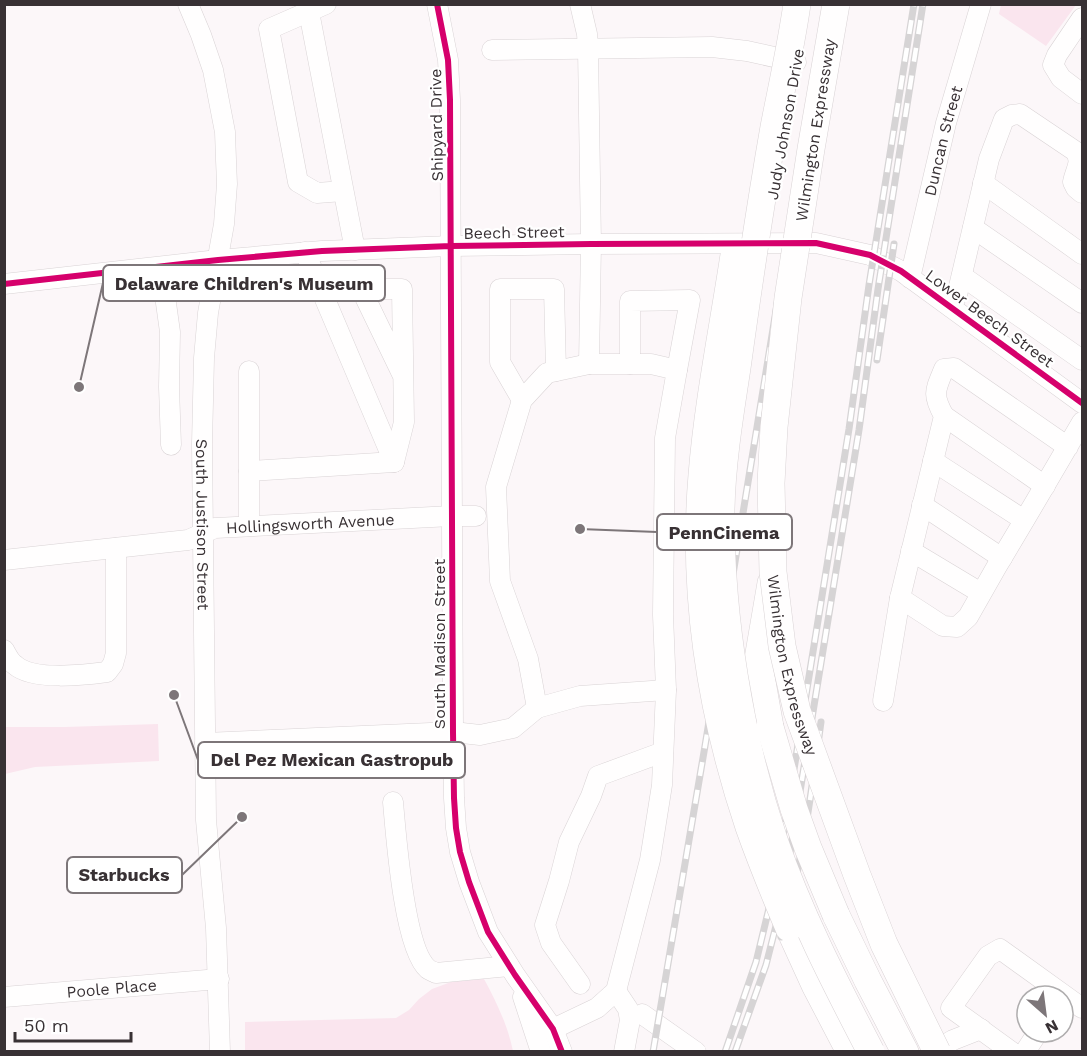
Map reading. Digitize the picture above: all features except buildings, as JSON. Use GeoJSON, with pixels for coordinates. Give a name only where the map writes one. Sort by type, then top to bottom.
{"type":"FeatureCollection","features":[{"type":"Feature","properties":{"kind":"highway"},"geometry":{"type":"LineString","coordinates":[[797,4],[753,250],[724,475],[721,507],[722,538],[729,630],[736,684],[757,783],[786,873],[812,932],[871,1052]]}},
{"type":"Feature","properties":{"kind":"highway","name":"Wilmington Expressway"},"geometry":{"type":"LineString","coordinates":[[836,4],[788,298],[774,427],[771,483],[773,572],[783,646],[797,711],[884,944],[934,1052]]}},
{"type":"Feature","properties":{"kind":"highway"},"geometry":{"type":"LineString","coordinates":[[775,126],[740,219],[710,414],[700,506],[702,610],[721,729],[749,826],[789,928],[815,985],[850,1052]]}},
{"type":"Feature","properties":{"kind":"highway"},"geometry":{"type":"LineString","coordinates":[[773,572],[758,659],[770,727],[794,808],[821,879],[852,949],[905,1052]]}},
{"type":"Feature","properties":{"kind":"street","name":"South Justison Street"},"geometry":{"type":"LineString","coordinates":[[188,4],[213,70],[225,132],[224,224],[208,313],[204,358],[202,444],[207,820],[219,979],[220,1052]]}},
{"type":"Feature","properties":{"kind":"street","name":"Shipyard Drive"},"geometry":{"type":"LineString","coordinates":[[437,4],[450,77],[451,246]]}},
{"type":"Feature","properties":{"kind":"street"},"geometry":{"type":"LineString","coordinates":[[580,4],[588,49],[591,244],[589,364]]}},
{"type":"Feature","properties":{"kind":"street","name":"Judy Johnson Drive"},"geometry":{"type":"LineString","coordinates":[[763,243],[806,4]]}},
{"type":"Feature","properties":{"kind":"street","name":"Duncan Street"},"geometry":{"type":"LineString","coordinates":[[910,278],[946,123],[981,4]]}},
{"type":"Feature","properties":{"kind":"street"},"geometry":{"type":"LineString","coordinates":[[343,191],[317,193],[298,182],[269,28],[318,8],[343,191],[355,250]]}},
{"type":"Feature","properties":{"kind":"street"},"geometry":{"type":"LineString","coordinates":[[1083,18],[1054,60],[1053,65],[1065,82],[1083,94]]}},
{"type":"Feature","properties":{"kind":"street"},"geometry":{"type":"LineString","coordinates":[[492,50],[731,48],[796,63]]}},
{"type":"Feature","properties":{"kind":"street"},"geometry":{"type":"LineString","coordinates":[[951,308],[962,276],[989,159],[1004,119],[1020,114],[1076,151],[1080,162],[1073,182],[1076,188],[1083,193]]}},
{"type":"Feature","properties":{"kind":"street"},"geometry":{"type":"LineString","coordinates":[[983,183],[1083,254]]}},
{"type":"Feature","properties":{"kind":"street"},"geometry":{"type":"LineString","coordinates":[[973,228],[1083,303]]}},
{"type":"Feature","properties":{"kind":"street","name":"Beech Street"},"geometry":{"type":"LineString","coordinates":[[4,284],[305,252],[451,246],[591,244],[816,243],[870,255],[910,278]]}},
{"type":"Feature","properties":{"kind":"street","name":"South Madison Street"},"geometry":{"type":"LineString","coordinates":[[451,246],[453,732],[454,798],[460,852],[485,924],[512,970],[553,1029],[562,1052]]}},
{"type":"Feature","properties":{"kind":"street"},"geometry":{"type":"LineString","coordinates":[[305,252],[394,462]]}},
{"type":"Feature","properties":{"kind":"street"},"geometry":{"type":"LineString","coordinates":[[161,267],[170,332],[171,445]]}},
{"type":"Feature","properties":{"kind":"street"},"geometry":{"type":"LineString","coordinates":[[962,276],[1083,360]]}},
{"type":"Feature","properties":{"kind":"street","name":"Lower Beech Street"},"geometry":{"type":"LineString","coordinates":[[910,278],[1083,403]]}},
{"type":"Feature","properties":{"kind":"street"},"geometry":{"type":"LineString","coordinates":[[522,400],[500,362],[500,289],[554,289],[556,371]]}},
{"type":"Feature","properties":{"kind":"street"},"geometry":{"type":"LineString","coordinates":[[553,1029],[597,1008],[616,991],[650,860],[662,785],[666,690],[663,615],[665,438],[690,300],[630,301],[630,364]]}},
{"type":"Feature","properties":{"kind":"street"},"geometry":{"type":"LineString","coordinates":[[537,708],[528,659],[500,581],[496,487],[522,400],[547,373],[589,364],[651,364],[678,370]]}},
{"type":"Feature","properties":{"kind":"street"},"geometry":{"type":"LineString","coordinates":[[1045,486],[944,416],[937,403],[935,391],[944,369],[954,368],[1068,447]]}},
{"type":"Feature","properties":{"kind":"street"},"geometry":{"type":"LineString","coordinates":[[249,371],[249,526]]}},
{"type":"Feature","properties":{"kind":"street"},"geometry":{"type":"LineString","coordinates":[[394,462],[404,422],[404,376]]}},
{"type":"Feature","properties":{"kind":"street"},"geometry":{"type":"LineString","coordinates":[[883,700],[900,598],[944,416]]}},
{"type":"Feature","properties":{"kind":"street"},"geometry":{"type":"LineString","coordinates":[[900,598],[943,626],[957,627],[968,617],[1083,422]]}},
{"type":"Feature","properties":{"kind":"street"},"geometry":{"type":"LineString","coordinates":[[933,461],[1024,520]]}},
{"type":"Feature","properties":{"kind":"street"},"geometry":{"type":"LineString","coordinates":[[249,471],[394,462]]}},
{"type":"Feature","properties":{"kind":"street"},"geometry":{"type":"LineString","coordinates":[[922,505],[1002,558]]}},
{"type":"Feature","properties":{"kind":"street","name":"Hollingsworth Avenue"},"geometry":{"type":"LineString","coordinates":[[4,560],[188,540],[215,528],[476,516]]}},
{"type":"Feature","properties":{"kind":"street"},"geometry":{"type":"LineString","coordinates":[[4,650],[14,665],[29,674],[77,676],[107,672],[113,664],[116,653],[116,548]]}},
{"type":"Feature","properties":{"kind":"street"},"geometry":{"type":"LineString","coordinates":[[911,551],[981,593]]}},
{"type":"Feature","properties":{"kind":"street"},"geometry":{"type":"LineString","coordinates":[[205,743],[453,732],[480,735],[513,728],[537,708],[580,696],[666,690]]}},
{"type":"Feature","properties":{"kind":"street"},"geometry":{"type":"LineString","coordinates":[[580,984],[551,944],[545,926],[569,842],[598,776],[663,752]]}},
{"type":"Feature","properties":{"kind":"street"},"geometry":{"type":"LineString","coordinates":[[393,802],[398,859],[411,934],[428,970],[436,973],[512,970]]}},
{"type":"Feature","properties":{"kind":"street"},"geometry":{"type":"LineString","coordinates":[[1012,1052],[951,1008],[988,956],[1000,949],[1047,984]]}},
{"type":"Feature","properties":{"kind":"street","name":"South Madison Street"},"geometry":{"type":"LineString","coordinates":[[512,970],[541,1052]]}},
{"type":"Feature","properties":{"kind":"street","name":"Poole Place"},"geometry":{"type":"LineString","coordinates":[[4,997],[219,979]]}},
{"type":"Feature","properties":{"kind":"street"},"geometry":{"type":"LineString","coordinates":[[616,991],[628,1009],[630,1020],[624,1052]]}},
{"type":"Feature","properties":{"kind":"street"},"geometry":{"type":"LineString","coordinates":[[642,1014],[696,1052]]}},
{"type":"Feature","properties":{"kind":"street"},"geometry":{"type":"LineString","coordinates":[[934,1052],[953,1040],[981,1029]]}},
{"type":"Feature","properties":{"kind":"shaded area"},"geometry":{"type":"Polygon","coordinates":[[[1001,4],[1076,5],[1046,46],[999,14],[1001,4]]]}},
{"type":"Feature","properties":{"kind":"shaded area"},"geometry":{"type":"Polygon","coordinates":[[[158,724],[159,761],[35,767],[5,774],[5,727],[158,724]]]}},
{"type":"Feature","properties":{"kind":"shaded area"},"geometry":{"type":"Polygon","coordinates":[[[484,979],[501,1014],[513,1051],[245,1051],[245,1022],[396,1018],[409,1010],[432,989],[451,982],[484,979]]]}},
{"type":"Feature","properties":{"kind":"railway"},"geometry":{"type":"LineString","coordinates":[[653,1052],[826,4]]}},
{"type":"Feature","properties":{"kind":"railway"},"geometry":{"type":"LineString","coordinates":[[725,1052],[756,962],[771,900],[785,825],[914,4]]}},
{"type":"Feature","properties":{"kind":"railway"},"geometry":{"type":"LineString","coordinates":[[735,1052],[766,965],[782,902],[859,430],[878,289],[923,4]]}},
{"type":"Feature","properties":{"kind":"railway"},"geometry":{"type":"LineString","coordinates":[[877,360],[894,244]]}},
{"type":"Feature","properties":{"kind":"railway"},"geometry":{"type":"LineString","coordinates":[[781,937],[800,857],[821,722]]}},
{"type":"Feature","properties":{"kind":"cycle path"},"geometry":{"type":"LineString","coordinates":[[437,4],[448,60],[450,100],[453,732],[456,828],[469,882],[488,932],[553,1029],[562,1052]]}},
{"type":"Feature","properties":{"kind":"cycle path"},"geometry":{"type":"LineString","coordinates":[[4,284],[322,251],[451,246],[816,243],[870,255],[901,271],[1082,403]]}},
{"type":"Feature","properties":{"kind":"place","name":"Delaware Children's Museum"},"geometry":{"type":"Point","coordinates":[79,387]}},
{"type":"Feature","properties":{"kind":"place","name":"PennCinema"},"geometry":{"type":"Point","coordinates":[580,529]}},
{"type":"Feature","properties":{"kind":"place","name":"Del Pez Mexican Gastropub"},"geometry":{"type":"Point","coordinates":[174,695]}},
{"type":"Feature","properties":{"kind":"place","name":"Starbucks"},"geometry":{"type":"Point","coordinates":[242,817]}}]}
